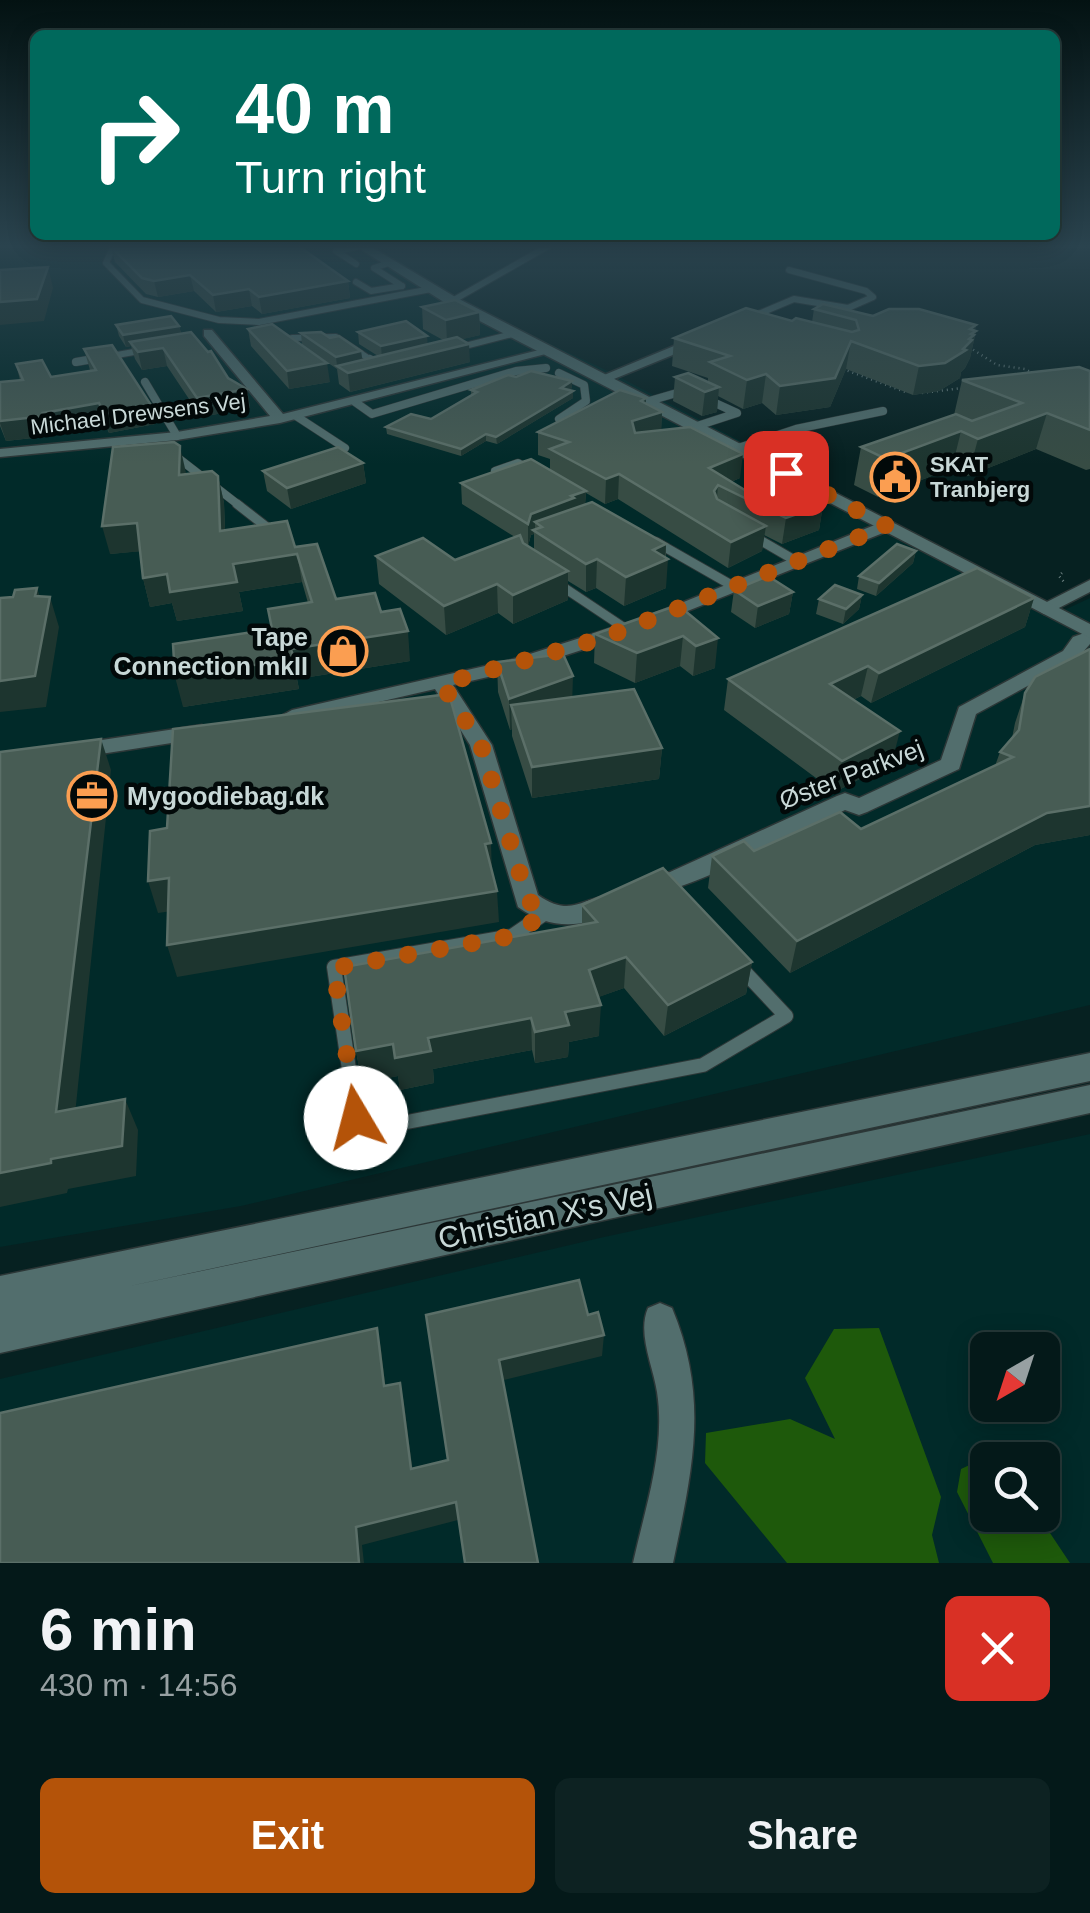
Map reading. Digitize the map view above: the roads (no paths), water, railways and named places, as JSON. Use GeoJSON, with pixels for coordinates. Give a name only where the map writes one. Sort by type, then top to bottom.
{"type":"FeatureCollection","features":[{"type":"Feature","properties":{"kind":"street"},"geometry":{"type":"LineString","coordinates":[[486,318],[516,333],[548,360],[604,378],[1090,634]]}},
{"type":"Feature","properties":{"kind":"street"},"geometry":{"type":"LineString","coordinates":[[736,324],[754,328]]}},
{"type":"Feature","properties":{"kind":"street"},"geometry":{"type":"LineString","coordinates":[[604,378],[710,335]]}},
{"type":"Feature","properties":{"kind":"street","name":"Michael Drewsens Vej"},"geometry":{"type":"LineString","coordinates":[[211,336],[288,417]]}},
{"type":"Feature","properties":{"kind":"street","name":"Michael Drewsens Vej"},"geometry":{"type":"LineString","coordinates":[[0,453],[177,436],[288,417],[548,360]]}},
{"type":"Feature","properties":{"kind":"street"},"geometry":{"type":"LineString","coordinates":[[275,719],[516,666],[626,628],[887,526]]}},
{"type":"Feature","properties":{"kind":"street"},"geometry":{"type":"LineString","coordinates":[[1044,608],[1090,585]]}},
{"type":"Feature","properties":{"kind":"street","name":"Øster Parkvej"},"geometry":{"type":"LineString","coordinates":[[544,914],[578,919],[668,890],[845,801],[859,806],[951,764],[966,711],[1070,655],[1090,634]]}},
{"type":"Feature","properties":{"kind":"street"},"geometry":{"type":"LineString","coordinates":[[442,684],[481,745],[528,900],[544,914]]}},
{"type":"Feature","properties":{"kind":"street"},"geometry":{"type":"LineString","coordinates":[[49,754],[222,728]]}},
{"type":"Feature","properties":{"kind":"street","name":"Christian X's Vej"},"geometry":{"type":"LineString","coordinates":[[0,1295],[1090,1067]]}},
{"type":"Feature","properties":{"kind":"street","name":"Christian X's Vej"},"geometry":{"type":"LineString","coordinates":[[0,1333],[1090,1099]]}},
{"type":"Feature","properties":{"kind":"street"},"geometry":{"type":"LineString","coordinates":[[653,1563],[678,1452],[676,1396],[660,1320]]}},
{"type":"Feature","properties":{"kind":"lane"},"geometry":{"type":"LineString","coordinates":[[211,318],[258,322],[279,318]]}},
{"type":"Feature","properties":{"kind":"lane"},"geometry":{"type":"LineString","coordinates":[[736,324],[750,318]]}},
{"type":"Feature","properties":{"kind":"lane"},"geometry":{"type":"LineString","coordinates":[[446,350],[516,333]]}},
{"type":"Feature","properties":{"kind":"lane"},"geometry":{"type":"LineString","coordinates":[[193,342],[211,336]]}},
{"type":"Feature","properties":{"kind":"lane"},"geometry":{"type":"LineString","coordinates":[[307,356],[292,346],[292,338],[336,337],[381,366]]}},
{"type":"Feature","properties":{"kind":"lane"},"geometry":{"type":"LineString","coordinates":[[76,362],[154,348]]}},
{"type":"Feature","properties":{"kind":"lane"},"geometry":{"type":"LineString","coordinates":[[355,402],[372,414],[548,360]]}},
{"type":"Feature","properties":{"kind":"lane"},"geometry":{"type":"LineString","coordinates":[[366,370],[397,362]]}},
{"type":"Feature","properties":{"kind":"lane"},"geometry":{"type":"LineString","coordinates":[[559,373],[584,386],[604,378]]}},
{"type":"Feature","properties":{"kind":"lane"},"geometry":{"type":"LineString","coordinates":[[145,382],[177,436]]}},
{"type":"Feature","properties":{"kind":"lane"},"geometry":{"type":"LineString","coordinates":[[426,384],[442,395]]}},
{"type":"Feature","properties":{"kind":"lane"},"geometry":{"type":"LineString","coordinates":[[559,419],[586,402],[584,386]]}},
{"type":"Feature","properties":{"kind":"lane"},"geometry":{"type":"LineString","coordinates":[[648,401],[687,389],[736,414],[697,426]]}},
{"type":"Feature","properties":{"kind":"lane"},"geometry":{"type":"LineString","coordinates":[[738,448],[796,429],[883,411]]}},
{"type":"Feature","properties":{"kind":"lane"},"geometry":{"type":"LineString","coordinates":[[288,417],[345,448]]}},
{"type":"Feature","properties":{"kind":"lane"},"geometry":{"type":"LineString","coordinates":[[154,438],[268,528]]}},
{"type":"Feature","properties":{"kind":"lane"},"geometry":{"type":"LineString","coordinates":[[164,462],[182,460]]}},
{"type":"Feature","properties":{"kind":"lane"},"geometry":{"type":"LineString","coordinates":[[494,471],[518,463],[548,480]]}},
{"type":"Feature","properties":{"kind":"lane"},"geometry":{"type":"LineString","coordinates":[[735,526],[796,561]]}},
{"type":"Feature","properties":{"kind":"lane"},"geometry":{"type":"LineString","coordinates":[[639,532],[734,586]]}},
{"type":"Feature","properties":{"kind":"lane"},"geometry":{"type":"LineString","coordinates":[[545,575],[626,628]]}},
{"type":"Feature","properties":{"kind":"lane"},"geometry":{"type":"LineString","coordinates":[[544,914],[512,936],[334,968],[356,1118],[376,1128],[703,1064],[786,1016],[727,953]]}},
{"type":"Feature","properties":{"kind":"place","name":"SKAT Tranbjerg"},"geometry":{"type":"Point","coordinates":[895,477]}},
{"type":"Feature","properties":{"kind":"place","name":"Tape Connection mkII"},"geometry":{"type":"Point","coordinates":[343,651]}},
{"type":"Feature","properties":{"kind":"place","name":"Mygoodiebag.dk"},"geometry":{"type":"Point","coordinates":[92,796]}}]}
